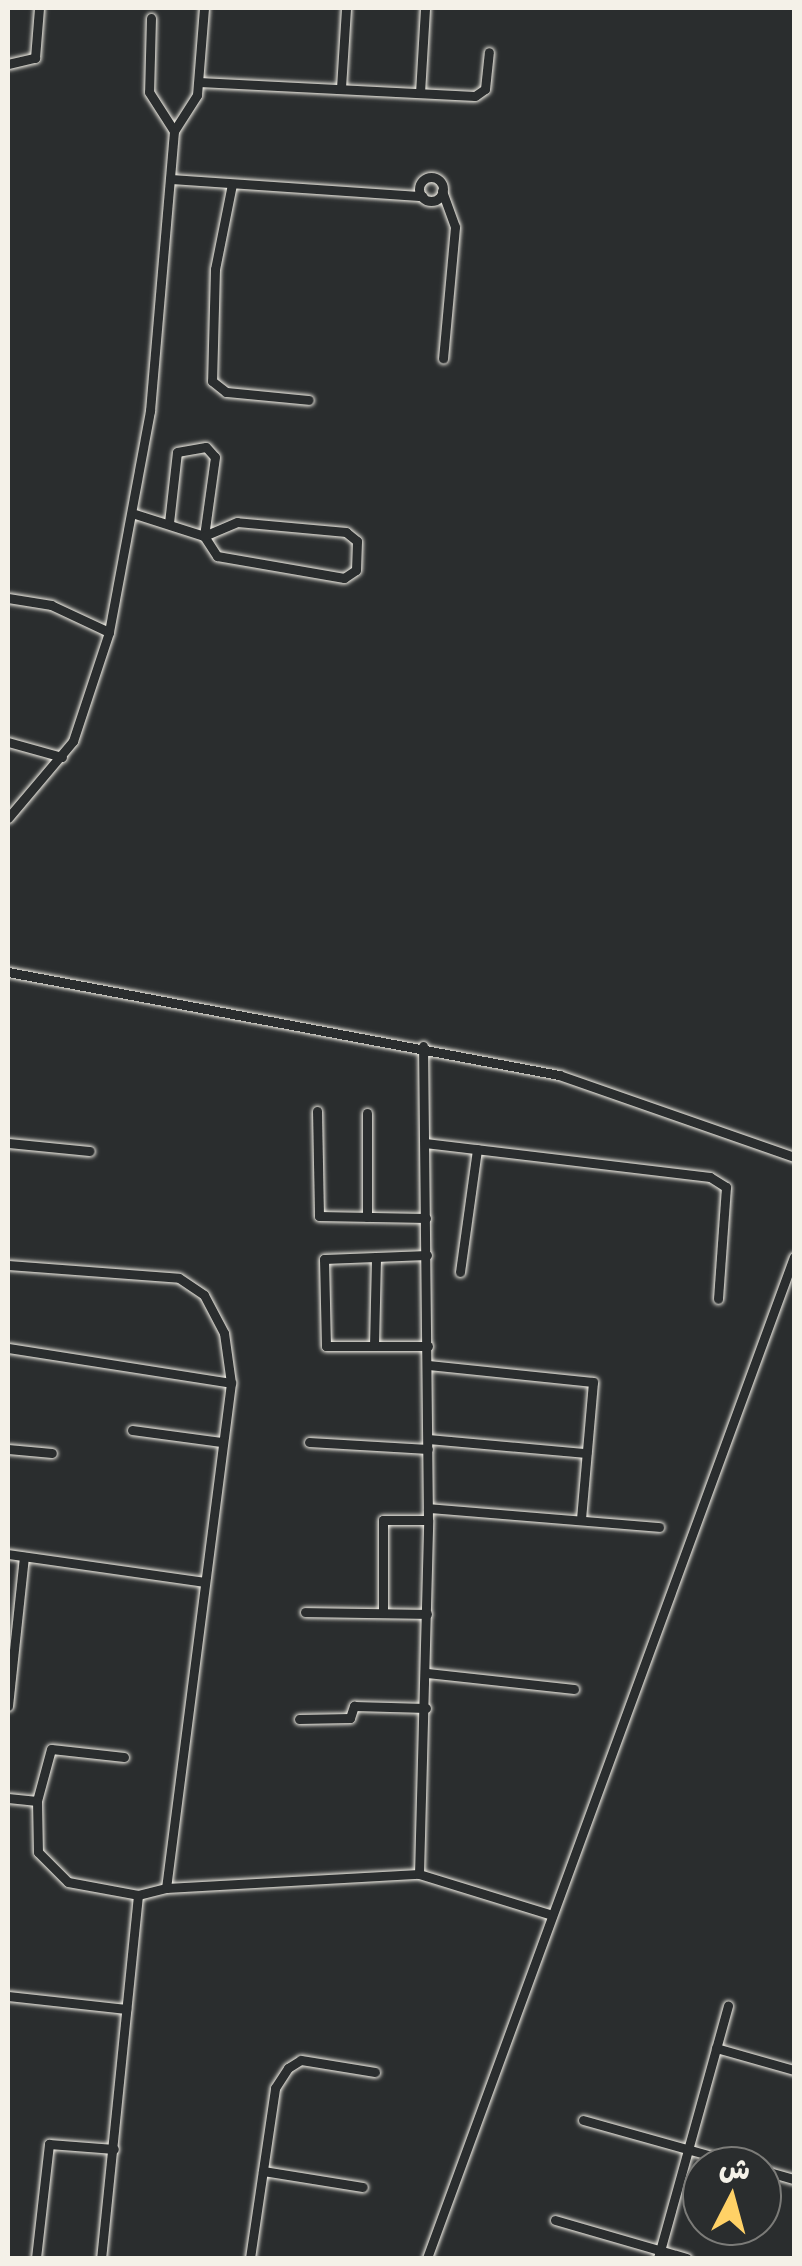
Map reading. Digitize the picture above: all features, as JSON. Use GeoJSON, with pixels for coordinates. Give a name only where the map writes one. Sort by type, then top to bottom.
{"type":"FeatureCollection","features":[{"type":"Feature","properties":{"kind":"lane"},"geometry":{"type":"LineString","coordinates":[[8,64],[35,58],[38,8]]}},
{"type":"Feature","properties":{"kind":"lane"},"geometry":{"type":"LineString","coordinates":[[8,818],[62,757],[109,632],[135,514],[174,131],[199,82],[204,8]]}},
{"type":"Feature","properties":{"kind":"lane"},"geometry":{"type":"LineString","coordinates":[[341,88],[346,8]]}},
{"type":"Feature","properties":{"kind":"lane"},"geometry":{"type":"LineString","coordinates":[[420,92],[425,8]]}},
{"type":"Feature","properties":{"kind":"lane"},"geometry":{"type":"LineString","coordinates":[[151,18],[148,92],[174,131]]}},
{"type":"Feature","properties":{"kind":"lane"},"geometry":{"type":"LineString","coordinates":[[199,82],[479,95],[488,52]]}},
{"type":"Feature","properties":{"kind":"lane"},"geometry":{"type":"LineString","coordinates":[[170,180],[400,188],[436,179],[454,227],[443,358]]}},
{"type":"Feature","properties":{"kind":"lane"},"geometry":{"type":"LineString","coordinates":[[422,181],[425,198]]}},
{"type":"Feature","properties":{"kind":"lane"},"geometry":{"type":"LineString","coordinates":[[232,184],[215,269],[212,381],[226,392],[309,400]]}},
{"type":"Feature","properties":{"kind":"lane"},"geometry":{"type":"LineString","coordinates":[[400,188],[448,212]]}},
{"type":"Feature","properties":{"kind":"lane"},"geometry":{"type":"LineString","coordinates":[[425,198],[442,191]]}},
{"type":"Feature","properties":{"kind":"lane"},"geometry":{"type":"LineString","coordinates":[[169,523],[177,452],[210,448],[204,536]]}},
{"type":"Feature","properties":{"kind":"lane"},"geometry":{"type":"LineString","coordinates":[[135,514],[204,536],[238,565],[344,578],[356,570],[358,541],[346,532],[236,522],[204,536]]}},
{"type":"Feature","properties":{"kind":"lane"},"geometry":{"type":"LineString","coordinates":[[8,598],[51,605],[109,632]]}},
{"type":"Feature","properties":{"kind":"lane"},"geometry":{"type":"LineString","coordinates":[[8,742],[62,757]]}},
{"type":"Feature","properties":{"kind":"lane"},"geometry":{"type":"LineString","coordinates":[[8,972],[424,1046],[558,1075],[794,1157]]}},
{"type":"Feature","properties":{"kind":"lane"},"geometry":{"type":"LineString","coordinates":[[419,1874],[428,1520],[424,1046]]}},
{"type":"Feature","properties":{"kind":"lane"},"geometry":{"type":"LineString","coordinates":[[317,1111],[320,1216],[426,1218]]}},
{"type":"Feature","properties":{"kind":"lane"},"geometry":{"type":"LineString","coordinates":[[366,1113],[368,1217]]}},
{"type":"Feature","properties":{"kind":"lane"},"geometry":{"type":"LineString","coordinates":[[425,1143],[710,1176],[726,1187],[718,1299]]}},
{"type":"Feature","properties":{"kind":"lane"},"geometry":{"type":"LineString","coordinates":[[8,1144],[90,1151]]}},
{"type":"Feature","properties":{"kind":"lane"},"geometry":{"type":"LineString","coordinates":[[460,1272],[477,1149]]}},
{"type":"Feature","properties":{"kind":"lane"},"geometry":{"type":"LineString","coordinates":[[426,1255],[324,1259],[326,1346],[428,1346]]}},
{"type":"Feature","properties":{"kind":"lane"},"geometry":{"type":"LineString","coordinates":[[427,2258],[794,1256]]}},
{"type":"Feature","properties":{"kind":"lane"},"geometry":{"type":"LineString","coordinates":[[374,1346],[376,1257]]}},
{"type":"Feature","properties":{"kind":"lane"},"geometry":{"type":"LineString","coordinates":[[8,1265],[179,1278],[204,1295],[224,1333],[230,1383],[166,1888]]}},
{"type":"Feature","properties":{"kind":"lane"},"geometry":{"type":"LineString","coordinates":[[8,1348],[230,1383]]}},
{"type":"Feature","properties":{"kind":"lane"},"geometry":{"type":"LineString","coordinates":[[428,1365],[592,1382],[581,1518]]}},
{"type":"Feature","properties":{"kind":"lane"},"geometry":{"type":"LineString","coordinates":[[132,1430],[221,1442]]}},
{"type":"Feature","properties":{"kind":"lane"},"geometry":{"type":"LineString","coordinates":[[309,1442],[586,1453]]}},
{"type":"Feature","properties":{"kind":"lane"},"geometry":{"type":"LineString","coordinates":[[8,1448],[52,1453]]}},
{"type":"Feature","properties":{"kind":"lane"},"geometry":{"type":"LineString","coordinates":[[428,1508],[581,1518],[659,1528]]}},
{"type":"Feature","properties":{"kind":"lane"},"geometry":{"type":"LineString","coordinates":[[384,1613],[383,1520],[428,1520]]}},
{"type":"Feature","properties":{"kind":"lane"},"geometry":{"type":"LineString","coordinates":[[8,1554],[204,1582]]}},
{"type":"Feature","properties":{"kind":"lane"},"geometry":{"type":"LineString","coordinates":[[8,1706],[24,1556]]}},
{"type":"Feature","properties":{"kind":"lane"},"geometry":{"type":"LineString","coordinates":[[305,1612],[427,1614]]}},
{"type":"Feature","properties":{"kind":"lane"},"geometry":{"type":"LineString","coordinates":[[426,1673],[574,1689]]}},
{"type":"Feature","properties":{"kind":"lane"},"geometry":{"type":"LineString","coordinates":[[299,1719],[350,1718],[354,1706],[426,1708]]}},
{"type":"Feature","properties":{"kind":"lane"},"geometry":{"type":"LineString","coordinates":[[124,1756],[51,1749],[37,1801],[38,1852],[68,1882],[138,1896],[166,1888],[419,1874],[552,1915]]}},
{"type":"Feature","properties":{"kind":"lane"},"geometry":{"type":"LineString","coordinates":[[8,1798],[37,1801]]}},
{"type":"Feature","properties":{"kind":"lane"},"geometry":{"type":"LineString","coordinates":[[102,2258],[138,1896]]}},
{"type":"Feature","properties":{"kind":"lane"},"geometry":{"type":"LineString","coordinates":[[8,1996],[126,2009]]}},
{"type":"Feature","properties":{"kind":"lane"},"geometry":{"type":"LineString","coordinates":[[688,2146],[728,2006]]}},
{"type":"Feature","properties":{"kind":"lane"},"geometry":{"type":"LineString","coordinates":[[716,2048],[794,2070]]}},
{"type":"Feature","properties":{"kind":"lane"},"geometry":{"type":"LineString","coordinates":[[250,2258],[275,2088],[288,2068],[301,2060],[375,2072]]}},
{"type":"Feature","properties":{"kind":"lane"},"geometry":{"type":"LineString","coordinates":[[583,2120],[682,2149]]}},
{"type":"Feature","properties":{"kind":"lane"},"geometry":{"type":"LineString","coordinates":[[36,2258],[49,2144],[114,2149]]}},
{"type":"Feature","properties":{"kind":"lane"},"geometry":{"type":"LineString","coordinates":[[659,2255],[682,2169]]}},
{"type":"Feature","properties":{"kind":"lane"},"geometry":{"type":"LineString","coordinates":[[263,2172],[363,2186]]}},
{"type":"Feature","properties":{"kind":"lane"},"geometry":{"type":"LineString","coordinates":[[555,2220],[659,2255],[686,2258]]}}]}
